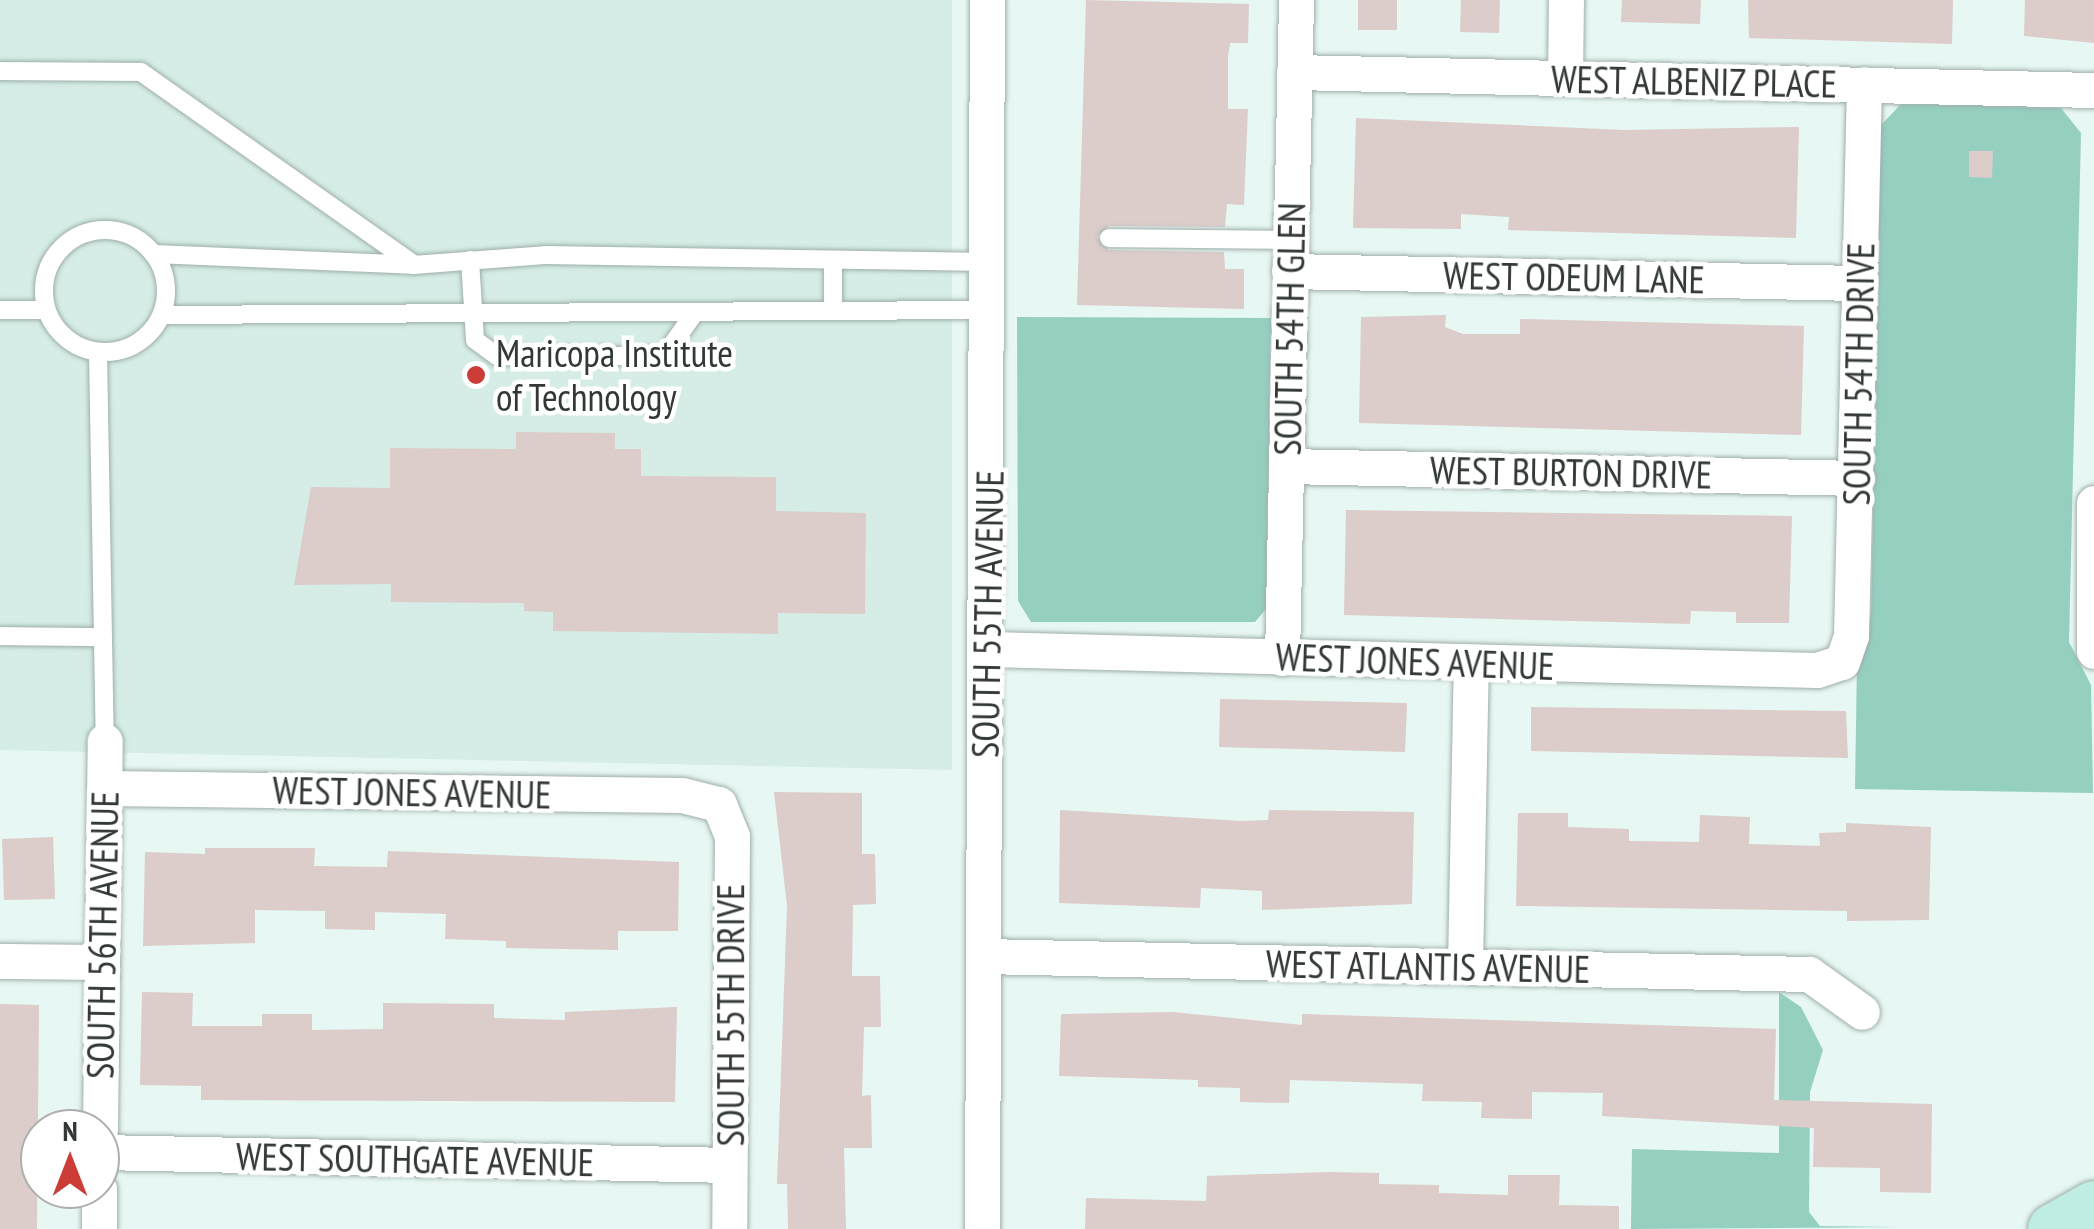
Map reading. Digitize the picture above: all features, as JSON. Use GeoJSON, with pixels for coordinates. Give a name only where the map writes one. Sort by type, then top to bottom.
{"type":"FeatureCollection","features":[{"type":"Feature","properties":{"kind":"main road"},"geometry":{"type":"LineString","coordinates":[[2054,1229],[2094,1206]]}},
{"type":"Feature","properties":{"kind":"street","name":"SOUTH 55TH AVENUE"},"geometry":{"type":"LineString","coordinates":[[982,1229],[990,310],[987,0]]}},
{"type":"Feature","properties":{"kind":"street","name":"SOUTH 54TH GLEN"},"geometry":{"type":"LineString","coordinates":[[1282,658],[1296,0]]}},
{"type":"Feature","properties":{"kind":"street"},"geometry":{"type":"LineString","coordinates":[[1565,78],[1566,0]]}},
{"type":"Feature","properties":{"kind":"street","name":"WEST ALBENIZ PLACE"},"geometry":{"type":"LineString","coordinates":[[1294,72],[2094,90]]}},
{"type":"Feature","properties":{"kind":"street","name":"SOUTH 54TH DRIVE"},"geometry":{"type":"LineString","coordinates":[[1842,662],[1852,636],[1864,84]]}},
{"type":"Feature","properties":{"kind":"street","name":"WEST ODEUM LANE"},"geometry":{"type":"LineString","coordinates":[[1290,256],[1859,283]]}},
{"type":"Feature","properties":{"kind":"street","name":"WEST BURTON DRIVE"},"geometry":{"type":"LineString","coordinates":[[1286,466],[1857,478]]}},
{"type":"Feature","properties":{"kind":"street"},"geometry":{"type":"LineString","coordinates":[[2094,503],[2094,652]]}},
{"type":"Feature","properties":{"kind":"street","name":"WEST JONES AVENUE"},"geometry":{"type":"LineString","coordinates":[[988,650],[1816,670],[1842,662]]}},
{"type":"Feature","properties":{"kind":"street"},"geometry":{"type":"LineString","coordinates":[[1466,966],[1471,664]]}},
{"type":"Feature","properties":{"kind":"street","name":"SOUTH 56TH AVENUE"},"geometry":{"type":"LineString","coordinates":[[100,1109],[104,741]]}},
{"type":"Feature","properties":{"kind":"street","name":"WEST JONES AVENUE"},"geometry":{"type":"LineString","coordinates":[[104,788],[682,795],[718,804]]}},
{"type":"Feature","properties":{"kind":"street","name":"SOUTH 55TH DRIVE"},"geometry":{"type":"LineString","coordinates":[[718,804],[732,836],[728,1229]]}},
{"type":"Feature","properties":{"kind":"street","name":"WEST ATLANTIS AVENUE"},"geometry":{"type":"LineString","coordinates":[[983,956],[1809,974],[1862,1012]]}},
{"type":"Feature","properties":{"kind":"street"},"geometry":{"type":"LineString","coordinates":[[0,961],[102,962]]}},
{"type":"Feature","properties":{"kind":"street","name":"WEST SOUTHGATE AVENUE"},"geometry":{"type":"LineString","coordinates":[[120,1152],[729,1165]]}},
{"type":"Feature","properties":{"kind":"lane"},"geometry":{"type":"LineString","coordinates":[[0,72],[142,72],[413,264]]}},
{"type":"Feature","properties":{"kind":"lane"},"geometry":{"type":"LineString","coordinates":[[154,254],[164,273],[162,315],[133,346],[98,352],[72,343],[46,310],[46,272],[68,242],[104,230],[154,254],[413,264],[470,260],[990,262]]}},
{"type":"Feature","properties":{"kind":"lane"},"geometry":{"type":"LineString","coordinates":[[1109,238],[1290,256]]}},
{"type":"Feature","properties":{"kind":"lane"},"geometry":{"type":"LineString","coordinates":[[470,260],[470,314],[481,350],[497,356],[664,356],[693,315]]}},
{"type":"Feature","properties":{"kind":"lane"},"geometry":{"type":"LineString","coordinates":[[832,261],[832,312]]}},
{"type":"Feature","properties":{"kind":"lane"},"geometry":{"type":"LineString","coordinates":[[0,310],[46,310]]}},
{"type":"Feature","properties":{"kind":"lane"},"geometry":{"type":"LineString","coordinates":[[162,315],[693,315],[990,310]]}},
{"type":"Feature","properties":{"kind":"lane"},"geometry":{"type":"LineString","coordinates":[[98,352],[104,741]]}},
{"type":"Feature","properties":{"kind":"lane"},"geometry":{"type":"LineString","coordinates":[[0,636],[103,637]]}},
{"type":"Feature","properties":{"kind":"shaded area","name":"Maricopa Institute of Technology"},"geometry":{"type":"Polygon","coordinates":[[[0,0],[952,0],[952,770],[0,750],[0,0]]]}},
{"type":"Feature","properties":{"kind":"green space"},"geometry":{"type":"Polygon","coordinates":[[[1903,102],[2061,108],[2081,133],[2069,642],[2091,685],[2093,793],[1855,789],[1857,662],[1871,615],[1881,125],[1903,102]]]}},
{"type":"Feature","properties":{"kind":"green space"},"geometry":{"type":"Polygon","coordinates":[[[1017,317],[1271,318],[1266,609],[1255,622],[1031,622],[1018,601],[1017,317]]]}},
{"type":"Feature","properties":{"kind":"green space"},"geometry":{"type":"Polygon","coordinates":[[[1779,992],[1801,1007],[1823,1050],[1810,1092],[1809,1212],[1820,1226],[1898,1227],[1631,1229],[1632,1149],[1779,1153],[1779,992]]]}},
{"type":"Feature","properties":{"kind":"building"},"geometry":{"type":"Polygon","coordinates":[[[1086,0],[1249,4],[1248,43],[1230,43],[1228,56],[1228,109],[1248,109],[1244,205],[1227,204],[1225,227],[1109,226],[1097,237],[1109,250],[1224,252],[1225,269],[1244,269],[1244,309],[1077,305],[1086,0]]]}},
{"type":"Feature","properties":{"kind":"building"},"geometry":{"type":"Polygon","coordinates":[[[1358,0],[1397,0],[1397,30],[1358,30],[1358,0]]]}},
{"type":"Feature","properties":{"kind":"building"},"geometry":{"type":"Polygon","coordinates":[[[1461,0],[1500,0],[1499,33],[1460,32],[1461,0]]]}},
{"type":"Feature","properties":{"kind":"building"},"geometry":{"type":"Polygon","coordinates":[[[1622,0],[1701,0],[1700,24],[1621,22],[1622,0]]]}},
{"type":"Feature","properties":{"kind":"building"},"geometry":{"type":"Polygon","coordinates":[[[1748,0],[1953,0],[1952,44],[1749,38],[1748,0]]]}},
{"type":"Feature","properties":{"kind":"building"},"geometry":{"type":"Polygon","coordinates":[[[2025,0],[2094,0],[2094,43],[2024,36],[2025,0]]]}},
{"type":"Feature","properties":{"kind":"building"},"geometry":{"type":"Polygon","coordinates":[[[1356,118],[1624,130],[1799,127],[1796,238],[1508,230],[1509,217],[1461,214],[1461,229],[1353,228],[1356,118]]]}},
{"type":"Feature","properties":{"kind":"building"},"geometry":{"type":"Polygon","coordinates":[[[1969,151],[1993,151],[1992,178],[1969,177],[1969,151]]]}},
{"type":"Feature","properties":{"kind":"building"},"geometry":{"type":"Polygon","coordinates":[[[1446,315],[1445,327],[1463,334],[1520,334],[1520,319],[1804,326],[1801,435],[1359,423],[1361,317],[1446,315]]]}},
{"type":"Feature","properties":{"kind":"building"},"geometry":{"type":"Polygon","coordinates":[[[516,432],[615,433],[615,449],[641,449],[641,476],[776,477],[776,511],[866,513],[865,614],[778,613],[778,634],[553,631],[553,612],[524,611],[524,603],[391,602],[391,584],[294,585],[311,487],[390,488],[390,448],[516,449],[516,432]]]}},
{"type":"Feature","properties":{"kind":"building"},"geometry":{"type":"Polygon","coordinates":[[[1346,510],[1792,516],[1789,623],[1736,623],[1736,612],[1691,611],[1690,624],[1344,615],[1346,510]]]}},
{"type":"Feature","properties":{"kind":"building"},"geometry":{"type":"Polygon","coordinates":[[[1220,699],[1407,703],[1405,752],[1219,747],[1220,699]]]}},
{"type":"Feature","properties":{"kind":"building"},"geometry":{"type":"Polygon","coordinates":[[[1531,707],[1846,711],[1848,758],[1531,751],[1531,707]]]}},
{"type":"Feature","properties":{"kind":"building"},"geometry":{"type":"Polygon","coordinates":[[[774,792],[862,793],[862,854],[875,854],[876,904],[853,905],[852,976],[880,976],[881,1027],[864,1027],[862,1096],[871,1095],[872,1148],[844,1148],[846,1229],[788,1229],[787,1184],[777,1184],[787,906],[774,792]]]}},
{"type":"Feature","properties":{"kind":"building"},"geometry":{"type":"Polygon","coordinates":[[[1060,810],[1242,821],[1268,820],[1269,810],[1414,812],[1412,904],[1262,910],[1262,891],[1201,888],[1200,908],[1059,903],[1060,810]]]}},
{"type":"Feature","properties":{"kind":"building"},"geometry":{"type":"Polygon","coordinates":[[[1518,813],[1568,813],[1568,827],[1629,829],[1629,841],[1699,842],[1700,815],[1750,817],[1749,844],[1820,846],[1819,833],[1846,832],[1846,823],[1931,827],[1929,920],[1847,921],[1847,911],[1516,906],[1518,813]]]}},
{"type":"Feature","properties":{"kind":"building"},"geometry":{"type":"Polygon","coordinates":[[[53,837],[55,899],[4,900],[2,839],[53,837]]]}},
{"type":"Feature","properties":{"kind":"building"},"geometry":{"type":"Polygon","coordinates":[[[205,848],[315,848],[314,866],[387,867],[388,851],[679,862],[678,931],[618,931],[618,950],[506,948],[506,941],[445,939],[446,914],[375,912],[375,930],[325,929],[325,911],[255,910],[255,943],[143,946],[145,852],[205,854],[205,848]]]}},
{"type":"Feature","properties":{"kind":"building"},"geometry":{"type":"Polygon","coordinates":[[[142,992],[193,993],[192,1026],[262,1026],[262,1014],[312,1014],[312,1030],[383,1029],[383,1003],[494,1004],[494,1018],[565,1020],[565,1012],[677,1007],[675,1102],[201,1100],[201,1086],[140,1085],[142,992]]]}},
{"type":"Feature","properties":{"kind":"building"},"geometry":{"type":"Polygon","coordinates":[[[0,1004],[39,1005],[38,1109],[20,1109],[20,1209],[37,1209],[37,1229],[0,1229],[0,1004]]]}},
{"type":"Feature","properties":{"kind":"building"},"geometry":{"type":"Polygon","coordinates":[[[1173,1012],[1302,1025],[1302,1014],[1776,1029],[1774,1100],[1932,1104],[1931,1193],[1880,1192],[1880,1168],[1813,1167],[1814,1128],[1602,1116],[1603,1093],[1532,1092],[1532,1119],[1481,1118],[1482,1102],[1422,1101],[1423,1084],[1290,1080],[1289,1103],[1240,1102],[1240,1088],[1198,1087],[1198,1080],[1059,1076],[1061,1014],[1173,1012]]]}},
{"type":"Feature","properties":{"kind":"building"},"geometry":{"type":"Polygon","coordinates":[[[1379,1173],[1379,1184],[1439,1185],[1439,1193],[1508,1195],[1508,1175],[1560,1175],[1559,1205],[1619,1206],[1619,1229],[1085,1229],[1086,1198],[1206,1201],[1207,1176],[1379,1173]]]}},
{"type":"Feature","properties":{"kind":"place","name":"Maricopa Institute of Technology"},"geometry":{"type":"Point","coordinates":[476,375]}}]}
